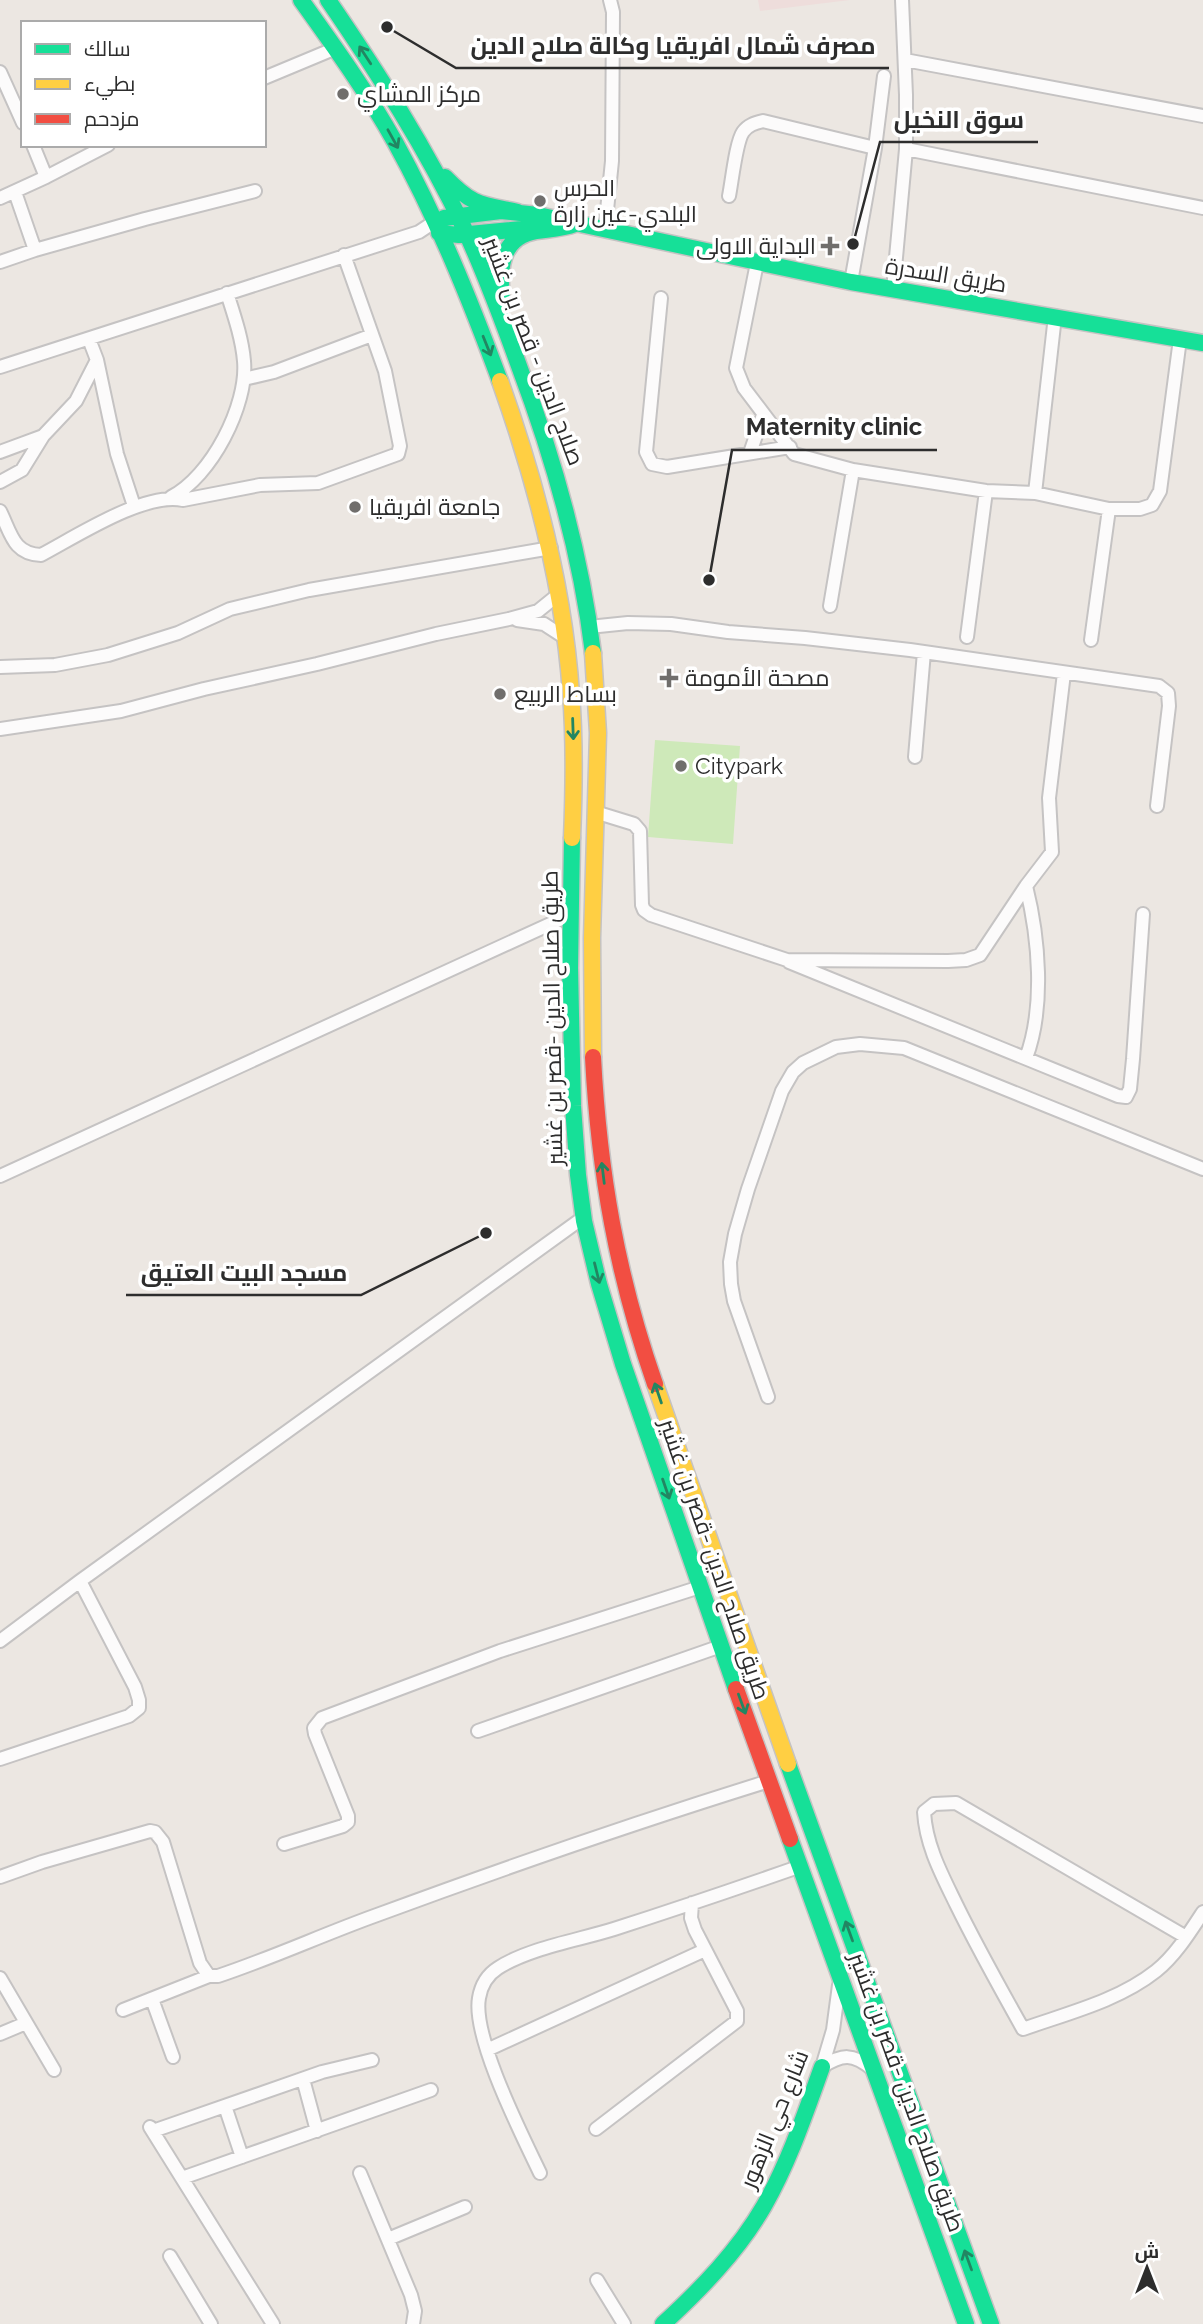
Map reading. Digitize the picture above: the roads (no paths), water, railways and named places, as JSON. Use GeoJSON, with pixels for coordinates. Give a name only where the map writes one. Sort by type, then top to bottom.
{"type":"FeatureCollection","features":[{"type":"Feature","properties":{"kind":"main road","name":"طريق صلاح الدين -قصر بن غشير"},"geometry":{"type":"LineString","coordinates":[[301,0],[336,48],[393,139],[436,227],[510,405],[540,502],[559,594],[569,674],[574,755],[570,915],[573,1110],[584,1217],[610,1326],[700,1587],[966,2324]]}},
{"type":"Feature","properties":{"kind":"main road","name":"صلاح الدين - قصر بن غشير"},"geometry":{"type":"LineString","coordinates":[[328,0],[368,59],[426,155],[458,215],[504,326],[555,466],[589,627],[597,701],[591,944],[593,1020],[599,1140],[605,1192],[618,1259],[641,1343],[794,1780],[991,2324]]}},
{"type":"Feature","properties":{"kind":"main road"},"geometry":{"type":"LineString","coordinates":[[426,155],[468,200],[483,206],[518,212]]}},
{"type":"Feature","properties":{"kind":"main road"},"geometry":{"type":"LineString","coordinates":[[436,227],[458,215],[518,212]]}},
{"type":"Feature","properties":{"kind":"main road","name":"طريق السدرة"},"geometry":{"type":"LineString","coordinates":[[518,212],[851,282],[1203,343]]}},
{"type":"Feature","properties":{"kind":"main road"},"geometry":{"type":"LineString","coordinates":[[436,227],[466,234],[575,224]]}},
{"type":"Feature","properties":{"kind":"main road"},"geometry":{"type":"LineString","coordinates":[[504,326],[499,272],[509,246],[519,236],[562,229],[575,224]]}},
{"type":"Feature","properties":{"kind":"main road"},"geometry":{"type":"LineString","coordinates":[[692,1563],[716,1555]]}},
{"type":"Feature","properties":{"kind":"main road","name":"شارع حي الزهور"},"geometry":{"type":"LineString","coordinates":[[663,2324],[702,2287],[756,2219],[774,2187],[796,2137],[822,2067]]}},
{"type":"Feature","properties":{"kind":"street"},"geometry":{"type":"LineString","coordinates":[[605,230],[611,177],[613,121],[613,12],[610,0]]}},
{"type":"Feature","properties":{"kind":"street"},"geometry":{"type":"LineString","coordinates":[[893,290],[906,149],[902,0]]}},
{"type":"Feature","properties":{"kind":"street"},"geometry":{"type":"LineString","coordinates":[[266,77],[336,48]]}},
{"type":"Feature","properties":{"kind":"street"},"geometry":{"type":"LineString","coordinates":[[905,60],[1203,116]]}},
{"type":"Feature","properties":{"kind":"street"},"geometry":{"type":"LineString","coordinates":[[1,75],[21,119]]}},
{"type":"Feature","properties":{"kind":"street"},"geometry":{"type":"LineString","coordinates":[[851,282],[875,148],[884,76]]}},
{"type":"Feature","properties":{"kind":"street"},"geometry":{"type":"LineString","coordinates":[[730,196],[741,135],[755,123],[763,121],[875,148]]}},
{"type":"Feature","properties":{"kind":"street"},"geometry":{"type":"LineString","coordinates":[[34,147],[47,177]]}},
{"type":"Feature","properties":{"kind":"street"},"geometry":{"type":"LineString","coordinates":[[0,198],[104,147]]}},
{"type":"Feature","properties":{"kind":"street"},"geometry":{"type":"LineString","coordinates":[[906,149],[1203,208]]}},
{"type":"Feature","properties":{"kind":"street"},"geometry":{"type":"LineString","coordinates":[[15,191],[35,250]]}},
{"type":"Feature","properties":{"kind":"street"},"geometry":{"type":"LineString","coordinates":[[0,262],[145,219],[255,191]]}},
{"type":"Feature","properties":{"kind":"street"},"geometry":{"type":"LineString","coordinates":[[0,367],[436,227]]}},
{"type":"Feature","properties":{"kind":"street"},"geometry":{"type":"LineString","coordinates":[[171,497],[183,500],[260,485],[318,483],[398,454],[400,446],[385,371],[344,255]]}},
{"type":"Feature","properties":{"kind":"street"},"geometry":{"type":"LineString","coordinates":[[757,262],[736,368],[744,388],[794,454],[853,470],[986,491],[1035,494],[1110,509],[1140,509],[1152,505],[1160,491],[1180,338]]}},
{"type":"Feature","properties":{"kind":"street"},"geometry":{"type":"LineString","coordinates":[[0,511],[19,549],[29,555],[41,555],[134,506],[171,497],[192,482],[214,455],[227,432],[244,379],[244,360],[227,293]]}},
{"type":"Feature","properties":{"kind":"street"},"geometry":{"type":"LineString","coordinates":[[661,298],[646,452],[652,464],[667,467],[790,447]]}},
{"type":"Feature","properties":{"kind":"street"},"geometry":{"type":"LineString","coordinates":[[1035,494],[1055,316]]}},
{"type":"Feature","properties":{"kind":"street"},"geometry":{"type":"LineString","coordinates":[[244,379],[274,372],[372,335]]}},
{"type":"Feature","properties":{"kind":"street"},"geometry":{"type":"LineString","coordinates":[[89,339],[97,359],[117,454],[134,506]]}},
{"type":"Feature","properties":{"kind":"street"},"geometry":{"type":"LineString","coordinates":[[0,482],[22,470],[43,436],[76,401],[97,359]]}},
{"type":"Feature","properties":{"kind":"street"},"geometry":{"type":"LineString","coordinates":[[750,453],[763,415]]}},
{"type":"Feature","properties":{"kind":"street"},"geometry":{"type":"LineString","coordinates":[[0,452],[43,436]]}},
{"type":"Feature","properties":{"kind":"street"},"geometry":{"type":"LineString","coordinates":[[830,606],[853,470]]}},
{"type":"Feature","properties":{"kind":"street"},"geometry":{"type":"LineString","coordinates":[[967,638],[986,491]]}},
{"type":"Feature","properties":{"kind":"street"},"geometry":{"type":"LineString","coordinates":[[1091,640],[1110,509]]}},
{"type":"Feature","properties":{"kind":"street"},"geometry":{"type":"LineString","coordinates":[[0,667],[55,665],[108,655],[178,633],[230,609],[309,590],[551,548]]}},
{"type":"Feature","properties":{"kind":"street"},"geometry":{"type":"LineString","coordinates":[[0,729],[121,711],[204,689],[509,619],[538,611],[559,594]]}},
{"type":"Feature","properties":{"kind":"street"},"geometry":{"type":"LineString","coordinates":[[509,619],[544,624],[564,637]]}},
{"type":"Feature","properties":{"kind":"street"},"geometry":{"type":"LineString","coordinates":[[589,627],[658,622],[924,652],[1159,686],[1168,693],[1169,706],[1157,806]]}},
{"type":"Feature","properties":{"kind":"street"},"geometry":{"type":"LineString","coordinates":[[915,757],[924,652]]}},
{"type":"Feature","properties":{"kind":"street"},"geometry":{"type":"LineString","coordinates":[[779,958],[948,961],[980,955],[1052,852],[1049,798],[1064,673]]}},
{"type":"Feature","properties":{"kind":"street"},"geometry":{"type":"LineString","coordinates":[[595,812],[634,824],[640,831],[642,905],[651,915],[779,958],[1123,1097],[1128,1095],[1133,1059],[1143,914]]}},
{"type":"Feature","properties":{"kind":"street"},"geometry":{"type":"LineString","coordinates":[[1026,886],[1035,924],[1037,995],[1035,1031],[1026,1058]]}},
{"type":"Feature","properties":{"kind":"street"},"geometry":{"type":"LineString","coordinates":[[0,1176],[570,915]]}},
{"type":"Feature","properties":{"kind":"street"},"geometry":{"type":"LineString","coordinates":[[768,1397],[734,1301],[730,1274],[732,1252],[748,1189],[782,1091],[793,1072],[803,1063],[836,1047],[860,1044],[904,1048],[1203,1169]]}},
{"type":"Feature","properties":{"kind":"street"},"geometry":{"type":"LineString","coordinates":[[0,1641],[584,1217]]}},
{"type":"Feature","properties":{"kind":"street"},"geometry":{"type":"LineString","coordinates":[[0,1759],[129,1716],[139,1708],[135,1687],[80,1581]]}},
{"type":"Feature","properties":{"kind":"street"},"geometry":{"type":"LineString","coordinates":[[284,1844],[343,1826],[348,1822],[348,1816],[315,1734],[314,1728],[322,1718],[500,1651],[700,1587]]}},
{"type":"Feature","properties":{"kind":"street"},"geometry":{"type":"LineString","coordinates":[[478,1731],[721,1646]]}},
{"type":"Feature","properties":{"kind":"street"},"geometry":{"type":"LineString","coordinates":[[123,2010],[209,1976],[227,1973],[373,1916],[597,1836],[769,1781]]}},
{"type":"Feature","properties":{"kind":"street"},"geometry":{"type":"LineString","coordinates":[[1186,1937],[956,1803],[934,1804],[924,1812],[934,1857],[948,1888],[1023,2029],[1117,1995],[1157,1970],[1186,1937],[1203,1913]]}},
{"type":"Feature","properties":{"kind":"street"},"geometry":{"type":"LineString","coordinates":[[0,1877],[42,1862],[150,1831],[155,1832],[163,1842],[200,1963],[209,1976]]}},
{"type":"Feature","properties":{"kind":"street"},"geometry":{"type":"LineString","coordinates":[[540,2172],[511,2112],[487,2050],[478,2002],[485,1980],[501,1966],[544,1949],[611,1930],[801,1867]]}},
{"type":"Feature","properties":{"kind":"street"},"geometry":{"type":"LineString","coordinates":[[596,2129],[737,2021],[737,2011],[691,1918],[692,1903]]}},
{"type":"Feature","properties":{"kind":"street"},"geometry":{"type":"LineString","coordinates":[[487,2050],[705,1950]]}},
{"type":"Feature","properties":{"kind":"street"},"geometry":{"type":"LineString","coordinates":[[0,1978],[54,2070]]}},
{"type":"Feature","properties":{"kind":"street","name":"شارع حي الزهور"},"geometry":{"type":"LineString","coordinates":[[822,2067],[833,2030],[840,1978]]}},
{"type":"Feature","properties":{"kind":"street"},"geometry":{"type":"LineString","coordinates":[[152,1999],[173,2057]]}},
{"type":"Feature","properties":{"kind":"street"},"geometry":{"type":"LineString","coordinates":[[0,2034],[26,2023]]}},
{"type":"Feature","properties":{"kind":"street"},"geometry":{"type":"LineString","coordinates":[[822,2067],[839,2058],[853,2057],[862,2060],[877,2073]]}},
{"type":"Feature","properties":{"kind":"street"},"geometry":{"type":"LineString","coordinates":[[273,2324],[151,2129],[322,2072],[372,2060]]}},
{"type":"Feature","properties":{"kind":"street"},"geometry":{"type":"LineString","coordinates":[[303,2079],[317,2131]]}},
{"type":"Feature","properties":{"kind":"street"},"geometry":{"type":"LineString","coordinates":[[182,2178],[431,2091]]}},
{"type":"Feature","properties":{"kind":"street"},"geometry":{"type":"LineString","coordinates":[[225,2106],[242,2157]]}},
{"type":"Feature","properties":{"kind":"street"},"geometry":{"type":"LineString","coordinates":[[360,2173],[411,2295],[415,2322]]}},
{"type":"Feature","properties":{"kind":"street"},"geometry":{"type":"LineString","coordinates":[[388,2239],[465,2207]]}},
{"type":"Feature","properties":{"kind":"street"},"geometry":{"type":"LineString","coordinates":[[170,2256],[211,2324]]}},
{"type":"Feature","properties":{"kind":"street"},"geometry":{"type":"LineString","coordinates":[[597,2280],[624,2324]]}},
{"type":"Feature","properties":{"kind":"place","name":"مصرف شمال افريقيا وكالة صلاح الدين"},"geometry":{"type":"Point","coordinates":[387,27]}},
{"type":"Feature","properties":{"kind":"place","name":"مركز المشاي"},"geometry":{"type":"Point","coordinates":[343,94]}},
{"type":"Feature","properties":{"kind":"place","name":"الحرس البلدي-عين زارة"},"geometry":{"type":"Point","coordinates":[540,201]}},
{"type":"Feature","properties":{"kind":"place","name":"سوق النخيل"},"geometry":{"type":"Point","coordinates":[853,244]}},
{"type":"Feature","properties":{"kind":"place","name":"البداية الاولى"},"geometry":{"type":"Point","coordinates":[830,246]}},
{"type":"Feature","properties":{"kind":"place","name":"جامعة افريقيا"},"geometry":{"type":"Point","coordinates":[355,507]}},
{"type":"Feature","properties":{"kind":"place","name":"Maternity clinic"},"geometry":{"type":"Point","coordinates":[709,580]}},
{"type":"Feature","properties":{"kind":"place","name":"مصحة الأمومة"},"geometry":{"type":"Point","coordinates":[669,678]}},
{"type":"Feature","properties":{"kind":"place","name":"بساط الربيع"},"geometry":{"type":"Point","coordinates":[500,694]}},
{"type":"Feature","properties":{"kind":"place","name":"Citypark"},"geometry":{"type":"Point","coordinates":[681,766]}},
{"type":"Feature","properties":{"kind":"place","name":"مسجد البيت العتيق"},"geometry":{"type":"Point","coordinates":[486,1233]}}]}
